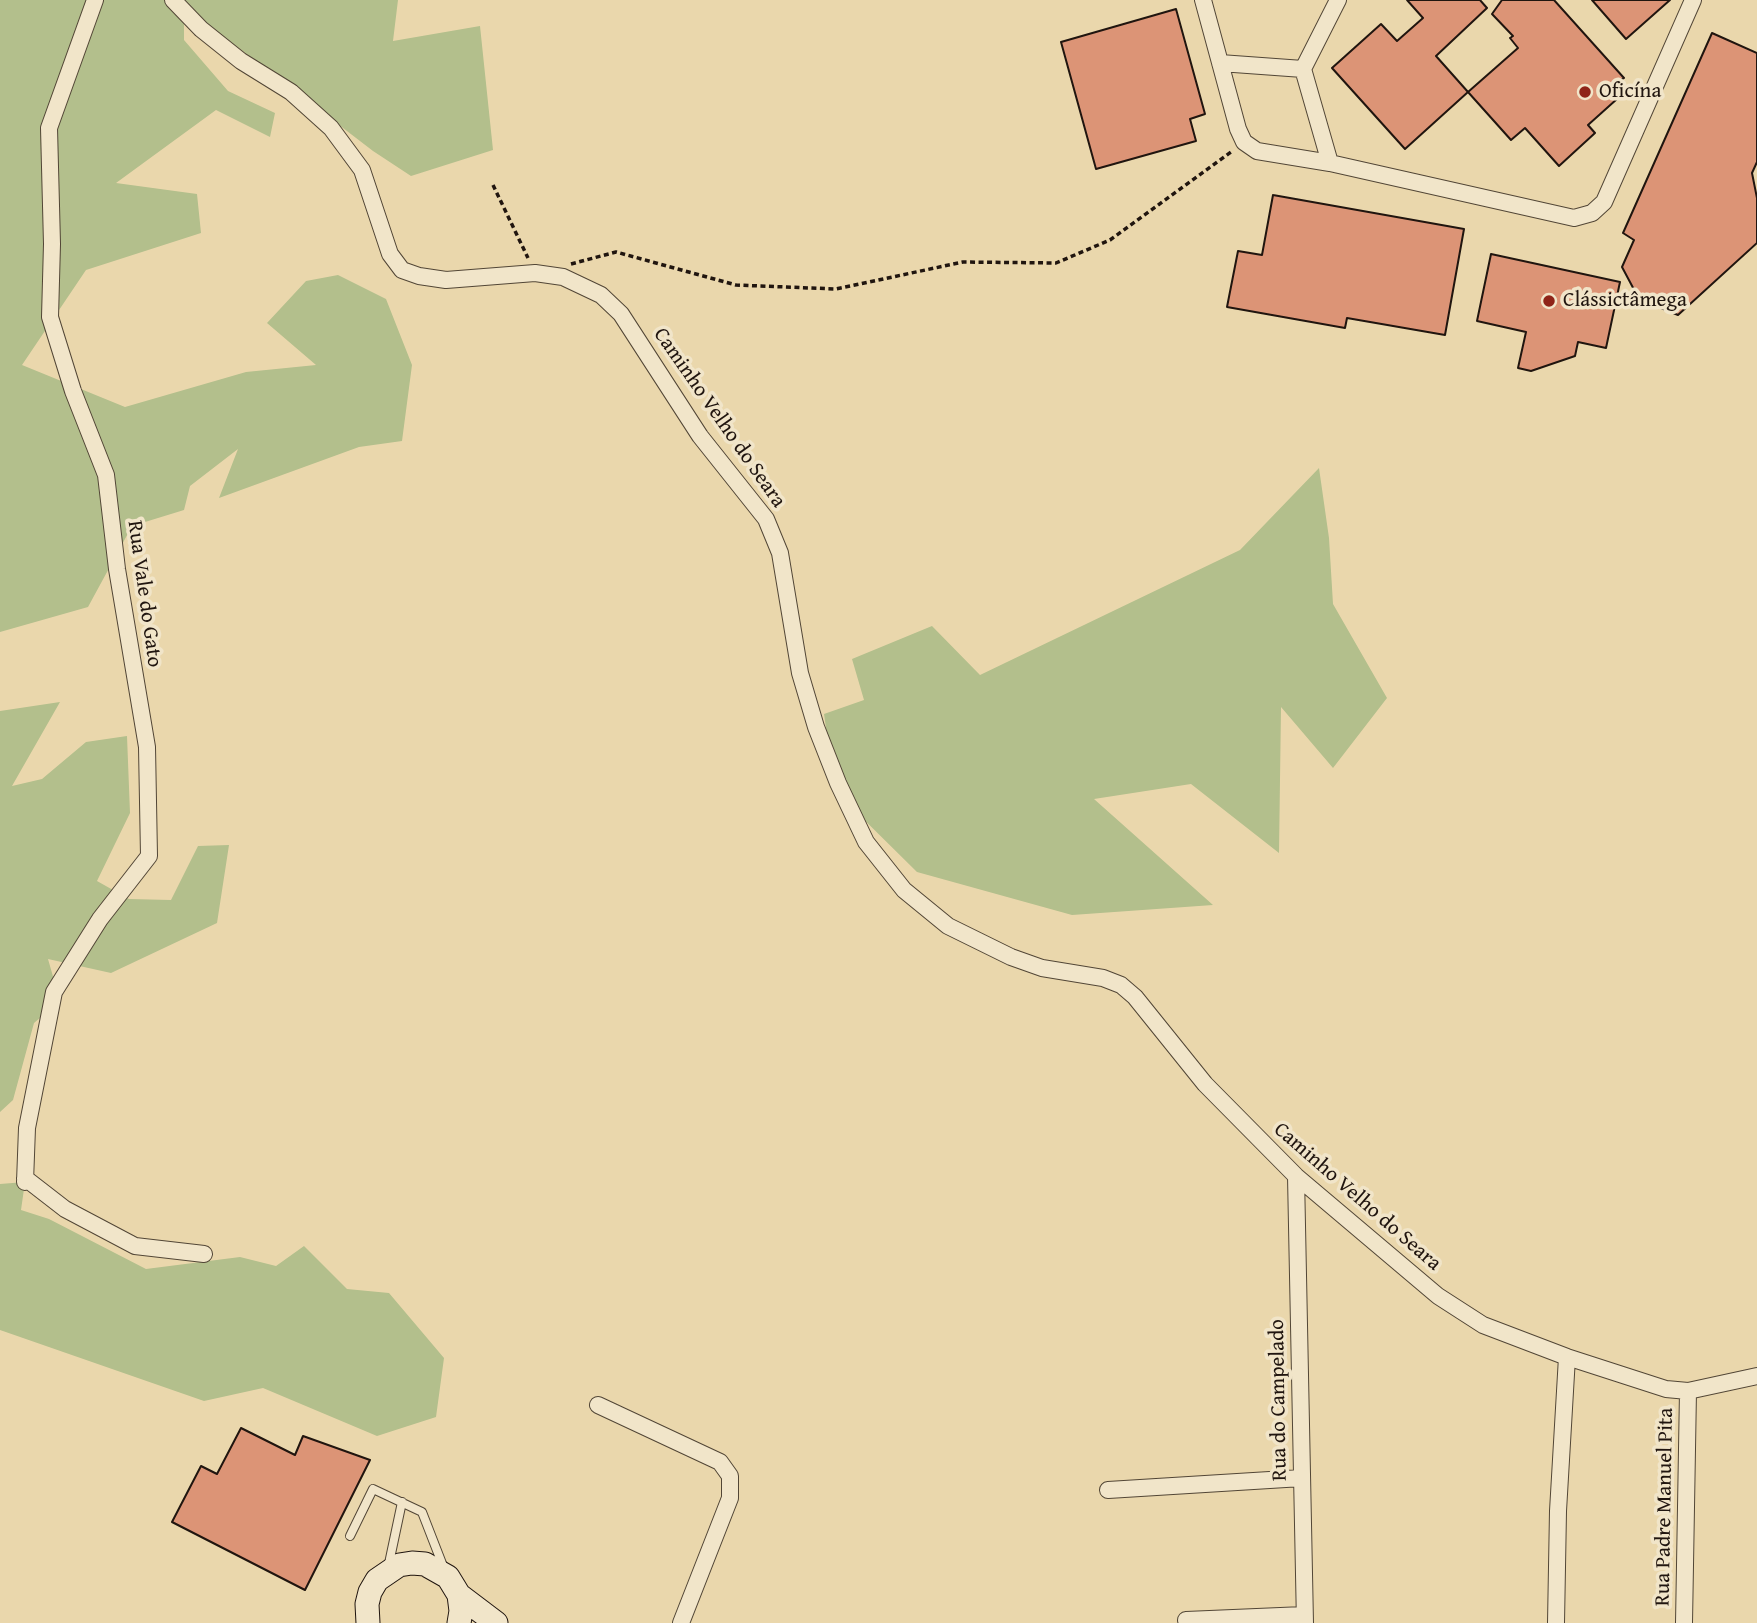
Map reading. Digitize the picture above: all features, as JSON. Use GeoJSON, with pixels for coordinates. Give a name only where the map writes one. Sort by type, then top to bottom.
{"type":"FeatureCollection","features":[{"type":"Feature","properties":{"kind":"main road"},"geometry":{"type":"LineString","coordinates":[[347,1623],[367,1614],[370,1592],[377,1580],[399,1565],[412,1563],[425,1564],[496,1623]]}},
{"type":"Feature","properties":{"kind":"main road"},"geometry":{"type":"LineString","coordinates":[[453,1586],[461,1611],[459,1623]]}},
{"type":"Feature","properties":{"kind":"street","name":"Rua Vale do Gato"},"geometry":{"type":"LineString","coordinates":[[95,0],[49,128],[52,244],[50,317],[106,475],[117,569],[146,747],[149,856],[100,919],[54,992],[27,1128],[25,1180],[65,1209],[135,1246],[204,1254]]}},
{"type":"Feature","properties":{"kind":"street","name":"Caminho Velho do Seara"},"geometry":{"type":"LineString","coordinates":[[173,0],[201,29],[241,61],[291,92],[331,128],[362,170],[390,254],[402,270],[446,280],[535,273],[564,277],[601,295],[621,314],[700,436],[766,519],[780,553],[800,673],[816,727],[838,783],[866,842],[904,890],[948,926],[1012,957],[1042,968],[1103,978],[1121,985],[1135,997],[1205,1084],[1296,1176],[1438,1296],[1483,1325],[1567,1357],[1666,1389],[1688,1391],[1757,1376]]}},
{"type":"Feature","properties":{"kind":"street"},"geometry":{"type":"LineString","coordinates":[[1203,0],[1238,129],[1244,142],[1257,151],[1330,163],[1574,218],[1592,213],[1604,202],[1693,0]]}},
{"type":"Feature","properties":{"kind":"street"},"geometry":{"type":"LineString","coordinates":[[1330,163],[1303,69],[1338,0]]}},
{"type":"Feature","properties":{"kind":"street"},"geometry":{"type":"LineString","coordinates":[[1220,63],[1303,69]]}},
{"type":"Feature","properties":{"kind":"street","name":"Rua do Campelado"},"geometry":{"type":"LineString","coordinates":[[1296,1176],[1305,1619]]}},
{"type":"Feature","properties":{"kind":"street"},"geometry":{"type":"LineString","coordinates":[[1556,1623],[1558,1511],[1567,1357]]}},
{"type":"Feature","properties":{"kind":"street","name":"Rua Padre Manuel Pita"},"geometry":{"type":"LineString","coordinates":[[1684,1623],[1688,1391]]}},
{"type":"Feature","properties":{"kind":"street"},"geometry":{"type":"LineString","coordinates":[[598,1405],[720,1462],[730,1476],[730,1498],[681,1623]]}},
{"type":"Feature","properties":{"kind":"street"},"geometry":{"type":"LineString","coordinates":[[1108,1490],[1302,1478]]}},
{"type":"Feature","properties":{"kind":"street"},"geometry":{"type":"LineString","coordinates":[[1186,1620],[1305,1619]]}},
{"type":"Feature","properties":{"kind":"lane"},"geometry":{"type":"LineString","coordinates":[[350,1536],[373,1489],[402,1502],[422,1512],[438,1556],[453,1586]]}},
{"type":"Feature","properties":{"kind":"lane"},"geometry":{"type":"LineString","coordinates":[[387,1571],[402,1502]]}},
{"type":"Feature","properties":{"kind":"path"},"geometry":{"type":"LineString","coordinates":[[493,185],[535,273],[616,252],[736,285],[836,289],[963,262],[1056,263],[1110,240],[1244,142]]}},
{"type":"Feature","properties":{"kind":"green space"},"geometry":{"type":"Polygon","coordinates":[[[0,0],[398,0],[393,41],[480,26],[493,150],[411,176],[373,151],[184,6],[184,40],[228,91],[275,113],[270,137],[216,110],[116,183],[197,194],[201,233],[86,270],[22,365],[125,407],[246,372],[316,365],[267,323],[306,281],[338,275],[386,299],[412,365],[402,441],[359,447],[219,498],[238,449],[190,486],[184,510],[132,526],[88,607],[0,632],[0,0]]]}},
{"type":"Feature","properties":{"kind":"green space"},"geometry":{"type":"Polygon","coordinates":[[[1319,468],[1329,538],[1333,604],[1387,698],[1333,768],[1281,707],[1279,853],[1191,784],[1094,799],[1213,905],[1072,915],[917,872],[835,791],[824,714],[864,700],[852,659],[932,626],[980,675],[1240,550],[1319,468]]]}},
{"type":"Feature","properties":{"kind":"green space"},"geometry":{"type":"Polygon","coordinates":[[[60,702],[12,786],[42,779],[86,742],[127,736],[130,813],[97,881],[129,899],[171,900],[198,846],[229,845],[217,923],[111,973],[48,959],[60,1001],[34,1023],[13,1100],[0,1112],[0,711],[60,702]]]}},
{"type":"Feature","properties":{"kind":"green space"},"geometry":{"type":"Polygon","coordinates":[[[25,1182],[21,1210],[49,1219],[146,1269],[240,1257],[276,1266],[304,1246],[347,1289],[389,1293],[444,1358],[436,1417],[377,1436],[263,1388],[204,1401],[0,1330],[0,1184],[25,1182]]]}},
{"type":"Feature","properties":{"kind":"building"},"geometry":{"type":"Polygon","coordinates":[[[1407,0],[1480,0],[1487,8],[1436,56],[1468,92],[1405,149],[1332,68],[1381,24],[1397,41],[1423,18],[1407,0]]]}},
{"type":"Feature","properties":{"kind":"building"},"geometry":{"type":"Polygon","coordinates":[[[1502,0],[1554,0],[1624,78],[1619,81],[1627,90],[1588,125],[1595,133],[1559,166],[1525,128],[1511,140],[1468,92],[1518,48],[1510,38],[1513,36],[1492,14],[1502,0]]]}},
{"type":"Feature","properties":{"kind":"building"},"geometry":{"type":"Polygon","coordinates":[[[1592,0],[1670,0],[1626,39],[1592,0]]]}},
{"type":"Feature","properties":{"kind":"building"},"geometry":{"type":"Polygon","coordinates":[[[1176,9],[1205,114],[1190,119],[1196,141],[1096,169],[1061,42],[1176,9]]]}},
{"type":"Feature","properties":{"kind":"building"},"geometry":{"type":"Polygon","coordinates":[[[1712,33],[1757,53],[1757,162],[1752,173],[1757,198],[1757,243],[1678,315],[1639,299],[1622,267],[1634,240],[1623,233],[1712,33]]]}},
{"type":"Feature","properties":{"kind":"building"},"geometry":{"type":"Polygon","coordinates":[[[1273,195],[1464,229],[1445,335],[1347,318],[1345,328],[1227,307],[1238,251],[1262,255],[1273,195]]]}},
{"type":"Feature","properties":{"kind":"building","name":"Clássictâmega"},"geometry":{"type":"Polygon","coordinates":[[[1491,254],[1620,282],[1606,348],[1578,342],[1575,356],[1531,371],[1518,368],[1526,332],[1477,321],[1491,254]]]}},
{"type":"Feature","properties":{"kind":"building"},"geometry":{"type":"Polygon","coordinates":[[[241,1428],[295,1455],[303,1436],[370,1460],[305,1590],[172,1522],[201,1466],[217,1474],[241,1428]]]}},
{"type":"Feature","properties":{"kind":"place","name":"Oficína"},"geometry":{"type":"Point","coordinates":[1585,92]}},
{"type":"Feature","properties":{"kind":"place","name":"Clássictâmega"},"geometry":{"type":"Point","coordinates":[1549,301]}}]}
